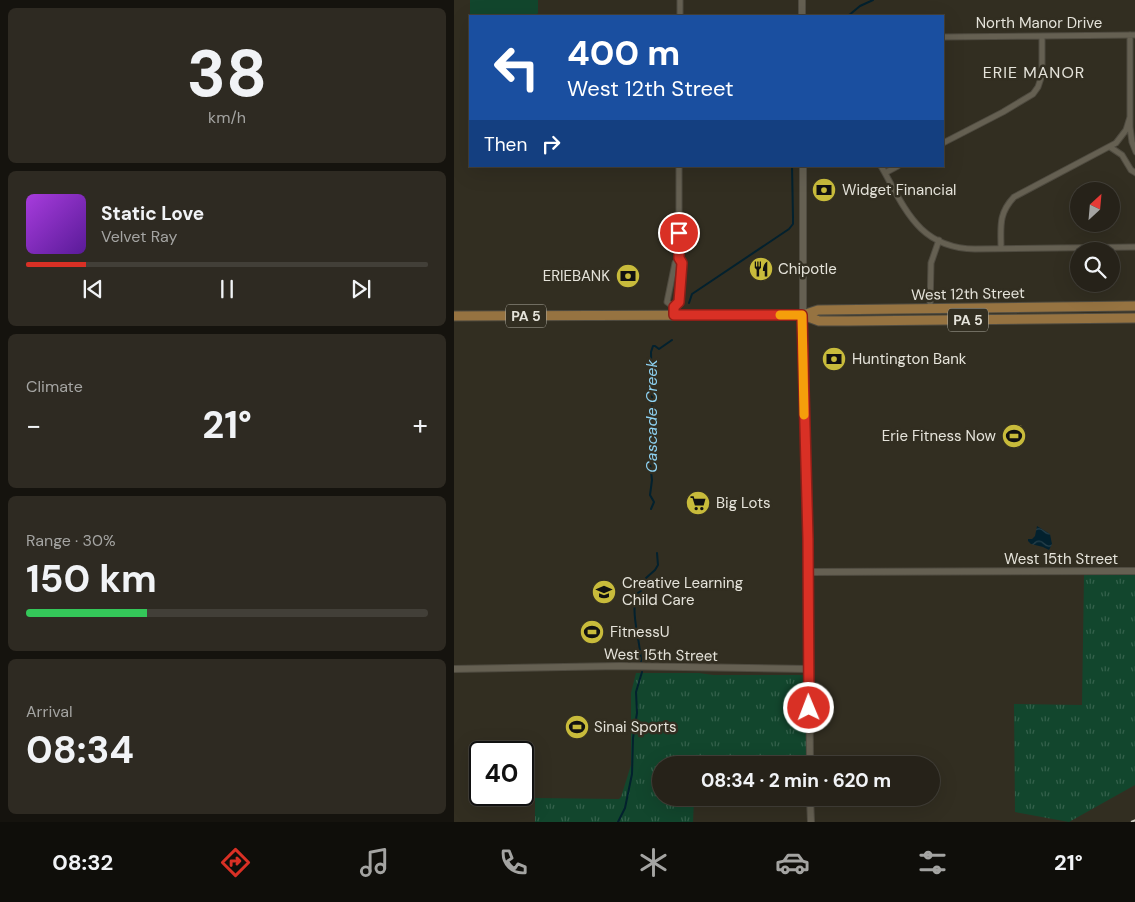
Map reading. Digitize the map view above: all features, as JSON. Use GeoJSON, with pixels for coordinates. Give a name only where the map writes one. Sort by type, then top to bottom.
{"type":"FeatureCollection","features":[{"type":"Feature","properties":{"kind":"main road","name":"West 12th Street"},"geometry":{"type":"LineString","coordinates":[[802,315],[818,310],[1135,306]]}},
{"type":"Feature","properties":{"kind":"main road","name":"West 12th Street"},"geometry":{"type":"LineString","coordinates":[[454,316],[674,311],[802,315],[819,321],[1135,318]]}},
{"type":"Feature","properties":{"kind":"street"},"geometry":{"type":"LineString","coordinates":[[680,0],[680,15]]}},
{"type":"Feature","properties":{"kind":"street"},"geometry":{"type":"LineString","coordinates":[[802,0],[802,15]]}},
{"type":"Feature","properties":{"kind":"street"},"geometry":{"type":"LineString","coordinates":[[1132,35],[1130,117],[1132,142],[1135,152]]}},
{"type":"Feature","properties":{"kind":"street","name":"North Manor Drive"},"geometry":{"type":"LineString","coordinates":[[944,36],[1132,35]]}},
{"type":"Feature","properties":{"kind":"street"},"geometry":{"type":"LineString","coordinates":[[944,142],[1033,94],[1042,75],[1042,36]]}},
{"type":"Feature","properties":{"kind":"street"},"geometry":{"type":"LineString","coordinates":[[1001,248],[1002,214],[1008,203],[1014,197],[1110,147],[1123,134],[1130,117]]}},
{"type":"Feature","properties":{"kind":"street"},"geometry":{"type":"LineString","coordinates":[[1110,147],[1122,155],[1135,173]]}},
{"type":"Feature","properties":{"kind":"street"},"geometry":{"type":"LineString","coordinates":[[679,258],[682,263],[679,302],[674,311],[668,302],[676,263],[679,258],[680,167]]}},
{"type":"Feature","properties":{"kind":"street"},"geometry":{"type":"LineString","coordinates":[[803,167],[802,315],[810,756]]}},
{"type":"Feature","properties":{"kind":"street"},"geometry":{"type":"LineString","coordinates":[[882,167],[909,217],[938,240],[969,249],[1135,247]]}},
{"type":"Feature","properties":{"kind":"street"},"geometry":{"type":"LineString","coordinates":[[885,173],[896,167]]}},
{"type":"Feature","properties":{"kind":"street"},"geometry":{"type":"LineString","coordinates":[[930,309],[930,263],[938,240]]}},
{"type":"Feature","properties":{"kind":"street","name":"West 15th Street"},"geometry":{"type":"LineString","coordinates":[[808,572],[1135,570]]}},
{"type":"Feature","properties":{"kind":"street","name":"West 15th Street"},"geometry":{"type":"LineString","coordinates":[[454,669],[620,666],[808,669]]}},
{"type":"Feature","properties":{"kind":"street"},"geometry":{"type":"LineString","coordinates":[[810,806],[811,822]]}},
{"type":"Feature","properties":{"kind":"green space"},"geometry":{"type":"Polygon","coordinates":[[[470,0],[538,0],[538,13],[536,15],[470,15],[470,0]]]}},
{"type":"Feature","properties":{"kind":"green space"},"geometry":{"type":"Polygon","coordinates":[[[1135,574],[1135,785],[1069,822],[1015,812],[1014,704],[1082,705],[1084,575],[1135,574]]]}},
{"type":"Feature","properties":{"kind":"green space"},"geometry":{"type":"Polygon","coordinates":[[[636,673],[807,675],[806,756],[652,756],[652,806],[694,806],[693,822],[535,822],[535,798],[619,799],[621,797],[631,765],[631,693],[636,673]]]}},
{"type":"Feature","properties":{"kind":"water"},"geometry":{"type":"Polygon","coordinates":[[[1037,526],[1050,534],[1052,544],[1049,550],[1031,544],[1028,541],[1028,539],[1032,539],[1035,536],[1037,526]]]}},
{"type":"Feature","properties":{"kind":"waterway","name":"Cascade Creek"},"geometry":{"type":"LineString","coordinates":[[849,15],[860,6],[873,0]]}},
{"type":"Feature","properties":{"kind":"waterway","name":"Cascade Creek"},"geometry":{"type":"LineString","coordinates":[[689,303],[692,294],[789,229],[793,224],[792,167]]}},
{"type":"Feature","properties":{"kind":"waterway","name":"Cascade Creek"},"geometry":{"type":"LineString","coordinates":[[651,509],[654,502],[650,495],[652,480],[650,462],[653,448],[651,352],[653,346],[659,349],[672,340]]}},
{"type":"Feature","properties":{"kind":"waterway","name":"Cascade Creek"},"geometry":{"type":"LineString","coordinates":[[641,661],[635,620],[636,594],[641,591],[646,578],[658,565],[657,553]]}},
{"type":"Feature","properties":{"kind":"waterway","name":"Cascade Creek"},"geometry":{"type":"LineString","coordinates":[[618,822],[625,808],[632,774],[633,738],[637,713],[636,692],[642,672]]}},
{"type":"Feature","properties":{"kind":"railway"},"geometry":{"type":"LineString","coordinates":[[1131,822],[1136,820]]}},
{"type":"Feature","properties":{"kind":"slow traffic"},"geometry":{"type":"LineString","coordinates":[[780,315],[802,315],[804,415]]}},
{"type":"Feature","properties":{"kind":"place","name":"Widget Financial"},"geometry":{"type":"Point","coordinates":[824,190]}},
{"type":"Feature","properties":{"kind":"place","name":"Chipotle"},"geometry":{"type":"Point","coordinates":[761,269]}},
{"type":"Feature","properties":{"kind":"place","name":"ERIEBANK"},"geometry":{"type":"Point","coordinates":[628,276]}},
{"type":"Feature","properties":{"kind":"place","name":"Huntington Bank"},"geometry":{"type":"Point","coordinates":[834,359]}},
{"type":"Feature","properties":{"kind":"place","name":"Erie Fitness Now"},"geometry":{"type":"Point","coordinates":[1014,436]}},
{"type":"Feature","properties":{"kind":"place","name":"Big Lots"},"geometry":{"type":"Point","coordinates":[698,503]}},
{"type":"Feature","properties":{"kind":"place","name":"Creative Learning Child Care"},"geometry":{"type":"Point","coordinates":[604,592]}},
{"type":"Feature","properties":{"kind":"place","name":"FitnessU"},"geometry":{"type":"Point","coordinates":[592,632]}},
{"type":"Feature","properties":{"kind":"place","name":"Sinai Sports"},"geometry":{"type":"Point","coordinates":[577,727]}},
{"type":"Feature","properties":{"kind":"district","name":"ERIE MANOR"},"geometry":{"type":"Point","coordinates":[1034,72]}},
{"type":"Feature","properties":{"kind":"route"},"geometry":{"type":"LineString","coordinates":[[679,233],[679,258],[682,263],[679,304],[674,307],[674,315],[802,315],[808,539],[809,708]]}}]}
